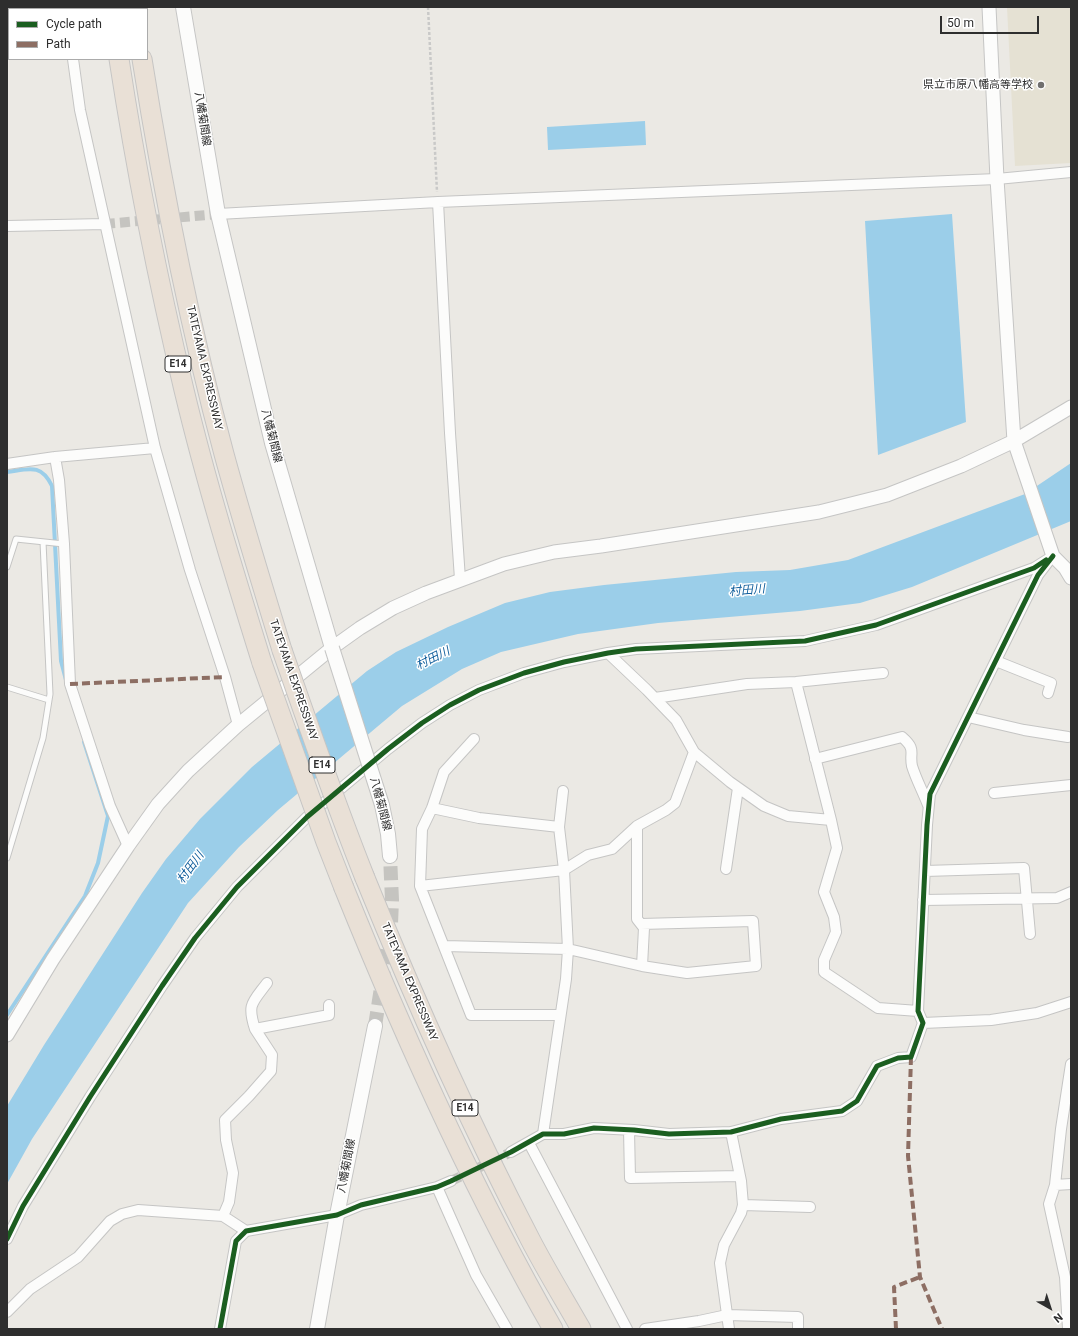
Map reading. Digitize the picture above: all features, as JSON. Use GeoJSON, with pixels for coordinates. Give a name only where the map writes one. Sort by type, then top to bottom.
{"type":"FeatureCollection","features":[{"type":"Feature","properties":{"kind":"highway","name":"TATEYAMA EXPRESSWAY"},"geometry":{"type":"LineString","coordinates":[[119,60],[154,255],[184,390],[222,529],[262,663],[326,842],[400,1022],[447,1124],[511,1251],[553,1329]]}},
{"type":"Feature","properties":{"kind":"highway","name":"TATEYAMA EXPRESSWAY"},"geometry":{"type":"LineString","coordinates":[[142,60],[151,116],[176,248],[206,382],[241,513],[282,650],[365,878],[421,1013],[471,1120],[531,1240],[581,1329]]}},
{"type":"Feature","properties":{"kind":"main road","name":"八幡菊間線"},"geometry":{"type":"LineString","coordinates":[[183,7],[218,214],[272,443],[332,648],[382,805],[388,834],[390,856]]}},
{"type":"Feature","properties":{"kind":"main road","name":"八幡菊間線"},"geometry":{"type":"LineString","coordinates":[[317,1329],[337,1215],[375,1026]]}},
{"type":"Feature","properties":{"kind":"street"},"geometry":{"type":"LineString","coordinates":[[989,7],[997,179],[1014,441],[1053,556],[1065,568],[1071,578]]}},
{"type":"Feature","properties":{"kind":"street"},"geometry":{"type":"LineString","coordinates":[[74,60],[80,110],[155,448],[190,570],[225,676],[238,726]]}},
{"type":"Feature","properties":{"kind":"street"},"geometry":{"type":"LineString","coordinates":[[218,214],[438,202],[997,179],[1071,172]]}},
{"type":"Feature","properties":{"kind":"street"},"geometry":{"type":"LineString","coordinates":[[438,202],[450,433],[460,579]]}},
{"type":"Feature","properties":{"kind":"street"},"geometry":{"type":"LineString","coordinates":[[7,226],[105,224]]}},
{"type":"Feature","properties":{"kind":"street"},"geometry":{"type":"LineString","coordinates":[[7,1035],[53,959],[128,846],[158,804],[188,771],[238,726],[332,648],[360,628],[393,608],[460,579],[504,564],[554,552],[819,512],[887,495],[961,466],[1014,441],[1071,407]]}},
{"type":"Feature","properties":{"kind":"street"},"geometry":{"type":"LineString","coordinates":[[7,464],[55,457],[155,448]]}},
{"type":"Feature","properties":{"kind":"street"},"geometry":{"type":"LineString","coordinates":[[55,457],[59,480],[64,544],[70,684],[110,806],[128,846]]}},
{"type":"Feature","properties":{"kind":"street"},"geometry":{"type":"LineString","coordinates":[[7,1239],[23,1206],[86,1103],[191,944],[237,887],[307,817],[388,748],[422,723],[450,705],[479,690],[524,673],[564,662],[636,649],[805,641],[876,625],[1034,568],[1053,556]]}},
{"type":"Feature","properties":{"kind":"street"},"geometry":{"type":"LineString","coordinates":[[511,1152],[543,1134],[564,1134],[594,1128],[669,1134],[731,1132],[781,1119],[842,1111],[857,1101],[877,1066],[898,1058],[912,1057],[923,1023],[918,1011],[928,805],[930,794],[1038,575],[1053,556]]}},
{"type":"Feature","properties":{"kind":"street"},"geometry":{"type":"LineString","coordinates":[[608,653],[676,720],[694,752],[738,788],[764,806],[788,816],[831,820]]}},
{"type":"Feature","properties":{"kind":"street"},"geometry":{"type":"LineString","coordinates":[[996,662],[1051,683],[1048,693]]}},
{"type":"Feature","properties":{"kind":"street"},"geometry":{"type":"LineString","coordinates":[[654,698],[747,684],[796,682],[883,673]]}},
{"type":"Feature","properties":{"kind":"street"},"geometry":{"type":"LineString","coordinates":[[796,682],[837,848],[824,892],[834,917],[836,932],[824,960],[824,972],[878,1008],[918,1011]]}},
{"type":"Feature","properties":{"kind":"street"},"geometry":{"type":"LineString","coordinates":[[968,717],[1024,730],[1068,737]]}},
{"type":"Feature","properties":{"kind":"street"},"geometry":{"type":"LineString","coordinates":[[815,759],[902,737],[909,743],[912,752],[912,765],[928,805]]}},
{"type":"Feature","properties":{"kind":"street"},"geometry":{"type":"LineString","coordinates":[[474,739],[444,772],[432,808],[422,829],[420,886],[471,1015],[560,1015]]}},
{"type":"Feature","properties":{"kind":"street"},"geometry":{"type":"LineString","coordinates":[[420,886],[564,870],[588,855],[612,849],[637,826],[674,804],[694,752]]}},
{"type":"Feature","properties":{"kind":"street"},"geometry":{"type":"LineString","coordinates":[[994,793],[1071,785]]}},
{"type":"Feature","properties":{"kind":"street"},"geometry":{"type":"LineString","coordinates":[[726,869],[738,788]]}},
{"type":"Feature","properties":{"kind":"street"},"geometry":{"type":"LineString","coordinates":[[543,1134],[566,979],[568,949],[564,870],[559,827],[563,791]]}},
{"type":"Feature","properties":{"kind":"street"},"geometry":{"type":"LineString","coordinates":[[432,808],[479,818],[559,827]]}},
{"type":"Feature","properties":{"kind":"street"},"geometry":{"type":"LineString","coordinates":[[637,826],[637,919],[644,928],[642,966]]}},
{"type":"Feature","properties":{"kind":"street"},"geometry":{"type":"LineString","coordinates":[[925,870],[1024,868],[1030,934]]}},
{"type":"Feature","properties":{"kind":"street"},"geometry":{"type":"LineString","coordinates":[[923,900],[1057,898],[1071,892]]}},
{"type":"Feature","properties":{"kind":"street"},"geometry":{"type":"LineString","coordinates":[[444,946],[568,949],[642,966],[687,973],[756,966],[752,921],[641,924]]}},
{"type":"Feature","properties":{"kind":"street"},"geometry":{"type":"LineString","coordinates":[[223,1216],[229,1202],[233,1173],[226,1140],[225,1120],[250,1096],[271,1071],[272,1055],[255,1030],[251,1017],[252,1004],[267,983]]}},
{"type":"Feature","properties":{"kind":"street"},"geometry":{"type":"LineString","coordinates":[[923,1023],[991,1020],[1037,1013],[1071,1002]]}},
{"type":"Feature","properties":{"kind":"street"},"geometry":{"type":"LineString","coordinates":[[255,1030],[328,1015],[329,1005]]}},
{"type":"Feature","properties":{"kind":"street"},"geometry":{"type":"LineString","coordinates":[[1068,1329],[1065,1277],[1049,1204],[1055,1185],[1061,1129],[1071,1064]]}},
{"type":"Feature","properties":{"kind":"street"},"geometry":{"type":"LineString","coordinates":[[629,1130],[630,1178],[740,1176]]}},
{"type":"Feature","properties":{"kind":"street"},"geometry":{"type":"LineString","coordinates":[[728,1329],[720,1263],[724,1245],[741,1213],[743,1205],[740,1176],[731,1132]]}},
{"type":"Feature","properties":{"kind":"street"},"geometry":{"type":"LineString","coordinates":[[529,1143],[627,1329]]}},
{"type":"Feature","properties":{"kind":"street"},"geometry":{"type":"LineString","coordinates":[[220,1329],[236,1241],[246,1231],[337,1215],[361,1205],[437,1187],[451,1181]]}},
{"type":"Feature","properties":{"kind":"street"},"geometry":{"type":"LineString","coordinates":[[1055,1185],[1071,1184]]}},
{"type":"Feature","properties":{"kind":"street"},"geometry":{"type":"LineString","coordinates":[[437,1187],[476,1275],[507,1329]]}},
{"type":"Feature","properties":{"kind":"street"},"geometry":{"type":"LineString","coordinates":[[743,1205],[810,1207]]}},
{"type":"Feature","properties":{"kind":"street"},"geometry":{"type":"LineString","coordinates":[[7,1312],[30,1290],[78,1257],[110,1221],[122,1214],[138,1210],[223,1216],[246,1231]]}},
{"type":"Feature","properties":{"kind":"street"},"geometry":{"type":"LineString","coordinates":[[645,1329],[699,1321],[727,1315],[798,1317],[798,1329]]}},
{"type":"Feature","properties":{"kind":"lane"},"geometry":{"type":"LineString","coordinates":[[7,567],[16,540],[64,544]]}},
{"type":"Feature","properties":{"kind":"lane"},"geometry":{"type":"LineString","coordinates":[[7,858],[42,738],[50,694],[43,542]]}},
{"type":"Feature","properties":{"kind":"lane"},"geometry":{"type":"LineString","coordinates":[[7,687],[49,700]]}},
{"type":"Feature","properties":{"kind":"path"},"geometry":{"type":"LineString","coordinates":[[428,7],[438,202]]}},
{"type":"Feature","properties":{"kind":"shaded area","name":"県立市原八幡高等学校"},"geometry":{"type":"Polygon","coordinates":[[[1007,7],[1071,7],[1071,163],[1015,166],[1007,7]]]}},
{"type":"Feature","properties":{"kind":"water"},"geometry":{"type":"Polygon","coordinates":[[[645,121],[646,145],[548,150],[547,127],[645,121]]]}},
{"type":"Feature","properties":{"kind":"water"},"geometry":{"type":"Polygon","coordinates":[[[952,214],[966,422],[878,455],[865,221],[952,214]]]}},
{"type":"Feature","properties":{"kind":"water","name":"村田川"},"geometry":{"type":"Polygon","coordinates":[[[1071,463],[1071,521],[912,587],[860,603],[800,611],[658,623],[578,634],[501,652],[462,669],[402,706],[278,810],[239,847],[188,903],[32,1139],[7,1184],[7,1106],[44,1045],[142,893],[166,859],[200,819],[252,767],[367,671],[396,652],[448,627],[505,603],[550,592],[736,572],[790,570],[848,560],[1025,494],[1071,463]]]}},
{"type":"Feature","properties":{"kind":"waterway"},"geometry":{"type":"LineString","coordinates":[[7,472],[34,469],[43,474],[52,486],[61,661],[66,680]]}},
{"type":"Feature","properties":{"kind":"waterway"},"geometry":{"type":"LineString","coordinates":[[7,1015],[85,896],[98,863],[108,816],[84,742]]}},
{"type":"Feature","properties":{"kind":"tunnel"},"geometry":{"type":"LineString","coordinates":[[105,224],[218,214]]}},
{"type":"Feature","properties":{"kind":"tunnel"},"geometry":{"type":"LineString","coordinates":[[375,1026],[391,924],[392,900],[390,856]]}},
{"type":"Feature","properties":{"kind":"tunnel"},"geometry":{"type":"LineString","coordinates":[[451,1181],[511,1152]]}},
{"type":"Feature","properties":{"kind":"marked path"},"geometry":{"type":"LineString","coordinates":[[70,684],[225,677]]}},
{"type":"Feature","properties":{"kind":"marked path"},"geometry":{"type":"LineString","coordinates":[[911,1057],[908,1156],[920,1277],[942,1329]]}},
{"type":"Feature","properties":{"kind":"marked path"},"geometry":{"type":"LineString","coordinates":[[896,1329],[894,1287],[920,1277]]}},
{"type":"Feature","properties":{"kind":"cycle path"},"geometry":{"type":"LineString","coordinates":[[220,1329],[236,1241],[246,1231],[337,1215],[361,1205],[437,1187],[511,1152],[543,1134],[564,1134],[594,1128],[669,1134],[731,1132],[781,1119],[842,1111],[857,1101],[877,1066],[898,1058],[911,1057],[923,1023],[918,1011],[927,825],[930,794],[1038,575],[1053,556]]}},
{"type":"Feature","properties":{"kind":"cycle path"},"geometry":{"type":"LineString","coordinates":[[7,1239],[23,1206],[90,1097],[195,938],[237,887],[307,817],[388,749],[422,723],[450,705],[479,690],[524,673],[564,662],[636,649],[805,641],[876,625],[1034,568],[1046,560]]}},
{"type":"Feature","properties":{"kind":"place","name":"県立市原八幡高等学校"},"geometry":{"type":"Point","coordinates":[1041,85]}}]}
